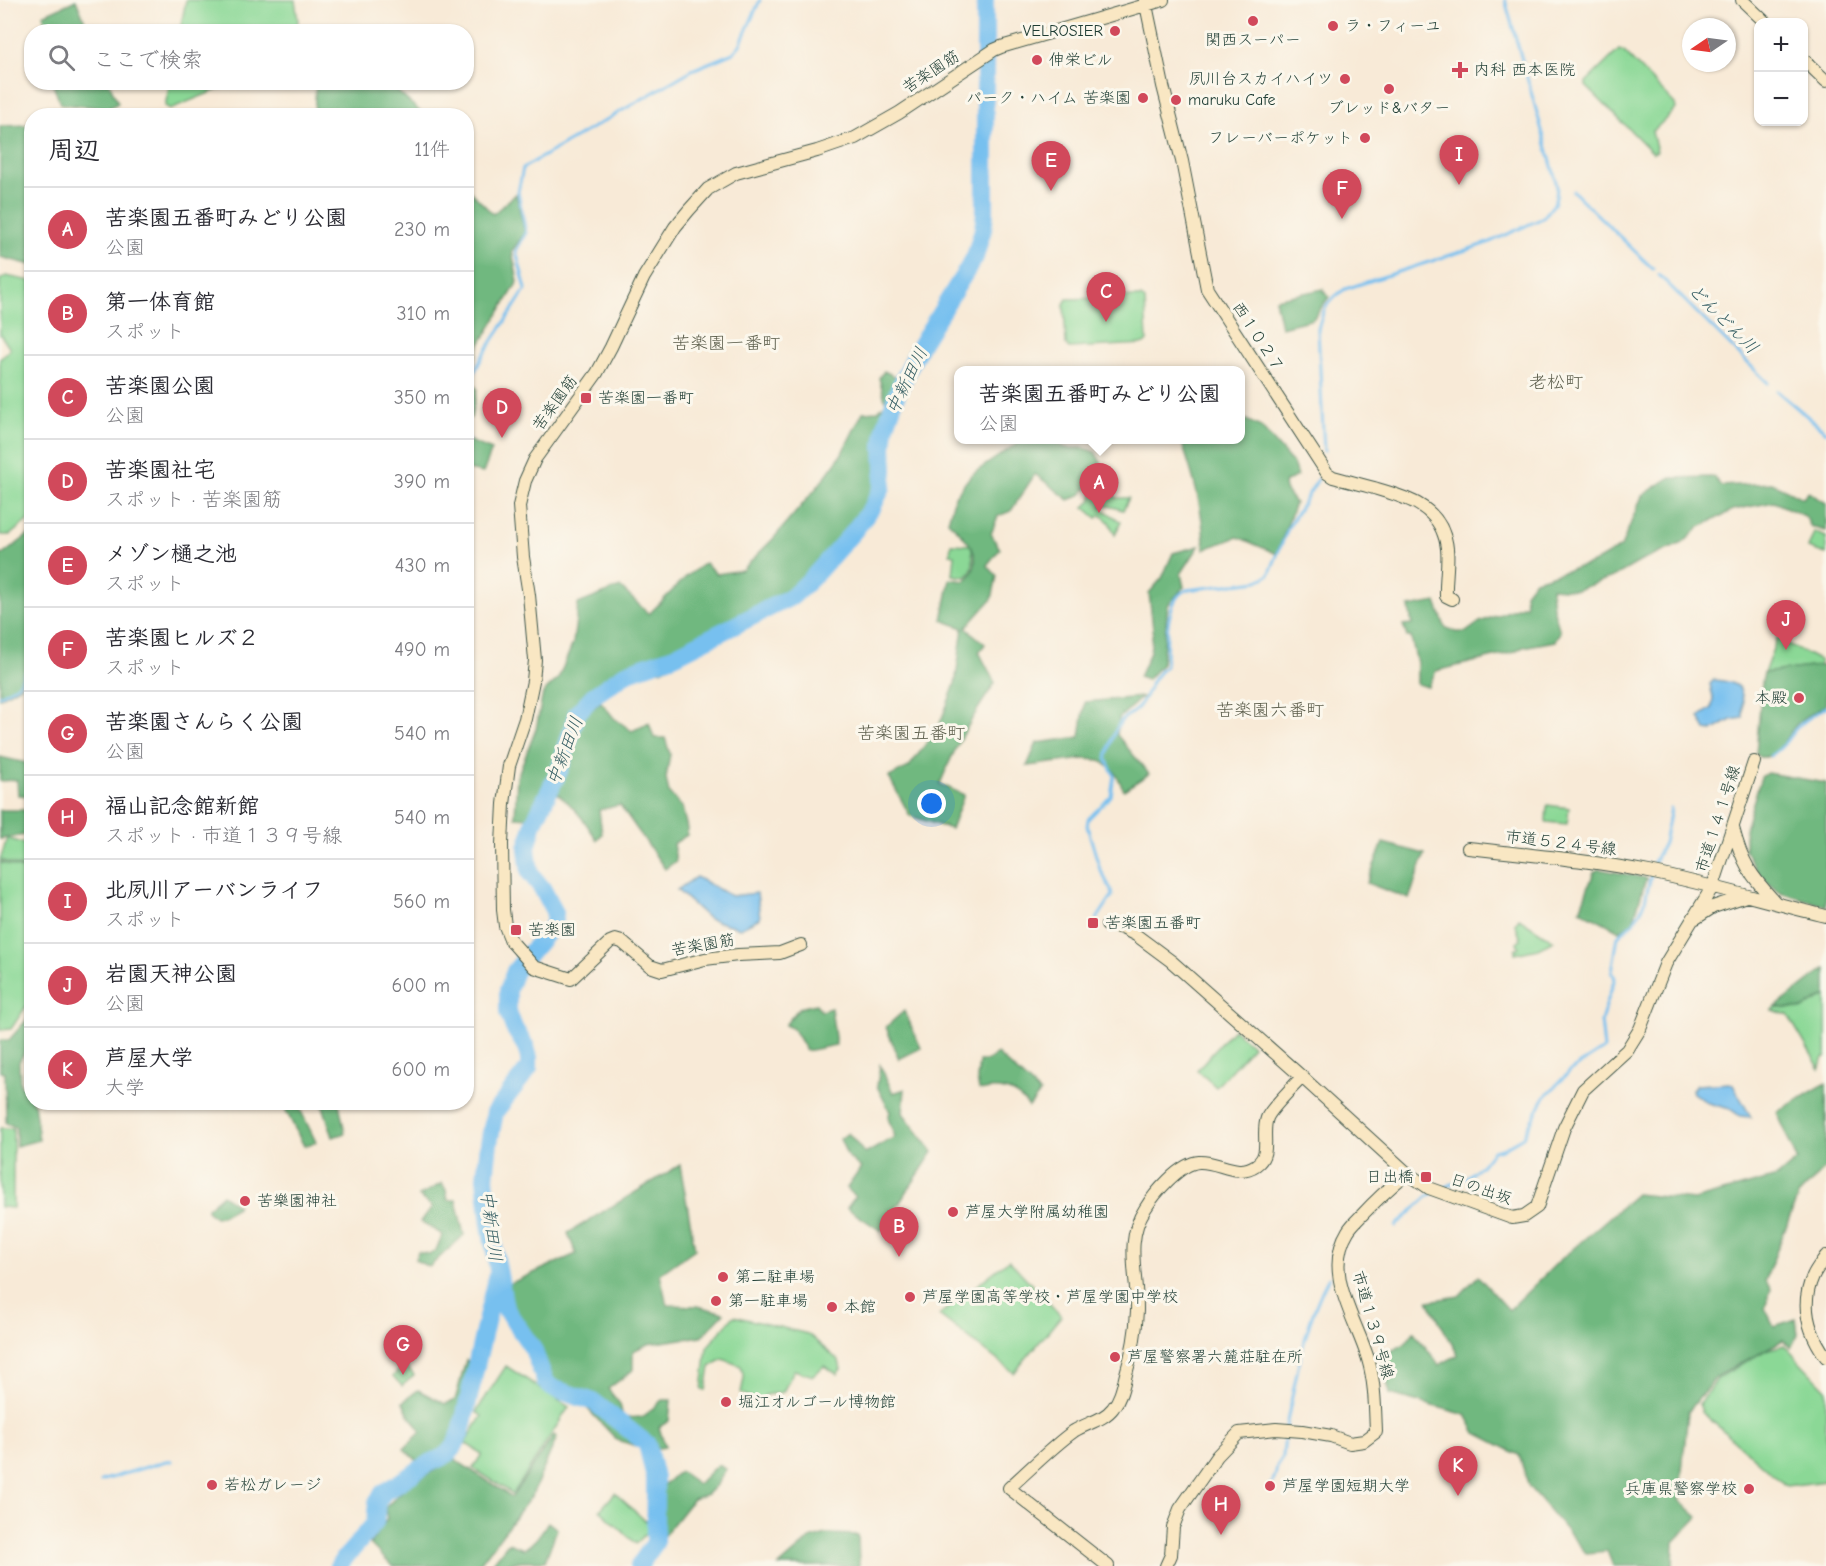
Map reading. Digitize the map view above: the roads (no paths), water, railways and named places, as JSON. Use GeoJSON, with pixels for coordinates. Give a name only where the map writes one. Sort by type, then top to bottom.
{"type":"FeatureCollection","features":[{"type":"Feature","properties":{"kind":"street"},"geometry":{"type":"LineString","coordinates":[[1146,2],[1163,0]]}},
{"type":"Feature","properties":{"kind":"street"},"geometry":{"type":"LineString","coordinates":[[1742,0],[1761,18]]}},
{"type":"Feature","properties":{"kind":"street","name":"苦楽園筋"},"geometry":{"type":"LineString","coordinates":[[801,945],[780,953],[705,959],[663,970],[650,966],[622,942],[615,940],[610,942],[571,979],[534,967],[511,941],[505,926],[501,887],[504,804],[509,766],[525,719],[536,660],[519,506],[525,481],[535,459],[597,373],[612,347],[644,277],[675,227],[708,189],[736,173],[855,138],[899,113],[1001,47],[1146,2]]}},
{"type":"Feature","properties":{"kind":"street","name":"西１０２７"},"geometry":{"type":"LineString","coordinates":[[1146,2],[1208,289],[1327,473],[1333,477],[1409,498],[1425,508],[1437,521],[1445,537],[1446,596],[1452,599]]}},
{"type":"Feature","properties":{"kind":"street"},"geometry":{"type":"LineString","coordinates":[[1808,65],[1826,81]]}},
{"type":"Feature","properties":{"kind":"street","name":"市道１４１号線"},"geometry":{"type":"LineString","coordinates":[[1713,886],[1754,762]]}},
{"type":"Feature","properties":{"kind":"street"},"geometry":{"type":"LineString","coordinates":[[1733,826],[1745,866],[1756,882],[1776,903]]}},
{"type":"Feature","properties":{"kind":"street","name":"市道５２４号線"},"geometry":{"type":"LineString","coordinates":[[1468,848],[1595,862],[1713,886],[1826,916]]}},
{"type":"Feature","properties":{"kind":"street","name":"日の出坂"},"geometry":{"type":"LineString","coordinates":[[1107,926],[1122,928],[1136,935],[1171,962],[1407,1173],[1429,1188],[1512,1218],[1524,1216],[1537,1207],[1564,1128],[1583,1089],[1627,1050],[1640,1029],[1666,963],[1713,886]]}},
{"type":"Feature","properties":{"kind":"street"},"geometry":{"type":"LineString","coordinates":[[1692,922],[1713,907],[1747,896]]}},
{"type":"Feature","properties":{"kind":"street"},"geometry":{"type":"LineString","coordinates":[[1108,1566],[1009,1488],[1074,1431],[1101,1418],[1113,1409],[1120,1395],[1133,1349],[1137,1310],[1132,1251],[1136,1229],[1144,1210],[1167,1181],[1193,1163],[1201,1162],[1240,1171],[1255,1166],[1263,1160],[1265,1127],[1269,1114],[1302,1077]]}},
{"type":"Feature","properties":{"kind":"street","name":"市道１３９号線"},"geometry":{"type":"LineString","coordinates":[[1166,1566],[1171,1555],[1173,1527],[1180,1509],[1217,1456],[1239,1433],[1287,1430],[1331,1436],[1350,1443],[1364,1442],[1376,1432],[1374,1388],[1368,1358],[1345,1300],[1339,1274],[1339,1251],[1348,1230],[1383,1193],[1407,1173]]}},
{"type":"Feature","properties":{"kind":"street"},"geometry":{"type":"LineString","coordinates":[[1826,1256],[1813,1274],[1806,1297],[1809,1328],[1826,1357]]}},
{"type":"Feature","properties":{"kind":"water"},"geometry":{"type":"Polygon","coordinates":[[[1714,680],[1731,683],[1740,689],[1743,718],[1731,720],[1712,731],[1706,730],[1699,717],[1712,708],[1713,698],[1710,684],[1714,680]]]}},
{"type":"Feature","properties":{"kind":"water"},"geometry":{"type":"Polygon","coordinates":[[[696,877],[731,896],[757,893],[760,918],[740,928],[709,919],[677,890],[696,877]]]}},
{"type":"Feature","properties":{"kind":"water"},"geometry":{"type":"Polygon","coordinates":[[[1730,1083],[1751,1117],[1740,1116],[1730,1109],[1708,1103],[1692,1090],[1697,1085],[1730,1083]]]}},
{"type":"Feature","properties":{"kind":"waterway"},"geometry":{"type":"LineString","coordinates":[[474,373],[526,289],[516,251],[526,233],[518,192],[523,168],[692,70],[733,53],[740,45],[760,0]]}},
{"type":"Feature","properties":{"kind":"waterway","name":"中新田川"},"geometry":{"type":"LineString","coordinates":[[639,1566],[655,1543],[655,1478],[647,1444],[594,1402],[552,1388],[545,1381],[533,1349],[505,1308],[490,1225],[485,1178],[495,1112],[529,1068],[526,1047],[514,1028],[508,1012],[508,990],[515,971],[554,924],[555,913],[542,888],[530,873],[527,848],[534,822],[560,769],[577,713],[593,696],[628,672],[674,656],[793,596],[854,531],[873,506],[882,487],[885,428],[898,391],[921,344],[975,257],[983,229],[985,213],[985,0]]}},
{"type":"Feature","properties":{"kind":"waterway"},"geometry":{"type":"LineString","coordinates":[[1324,451],[1318,329],[1324,310],[1330,302],[1345,289],[1488,243],[1543,218],[1554,204],[1557,187],[1554,173],[1505,0]]}},
{"type":"Feature","properties":{"kind":"waterway","name":"どんどん川"},"geometry":{"type":"LineString","coordinates":[[1573,191],[1653,269]]}},
{"type":"Feature","properties":{"kind":"waterway","name":"どんどん川"},"geometry":{"type":"LineString","coordinates":[[1659,275],[1768,383]]}},
{"type":"Feature","properties":{"kind":"waterway","name":"どんどん川"},"geometry":{"type":"LineString","coordinates":[[1777,391],[1826,432]]}},
{"type":"Feature","properties":{"kind":"waterway"},"geometry":{"type":"LineString","coordinates":[[1097,919],[1112,896],[1100,869],[1087,826],[1088,819],[1111,796],[1114,775],[1106,759],[1116,729],[1122,720],[1138,707],[1153,680],[1166,666],[1168,629],[1171,609],[1175,601],[1187,590],[1258,581],[1269,575],[1289,526],[1318,479]]}},
{"type":"Feature","properties":{"kind":"waterway"},"geometry":{"type":"LineString","coordinates":[[0,696],[19,684],[24,674]]}},
{"type":"Feature","properties":{"kind":"waterway","name":"どんどん川"},"geometry":{"type":"LineString","coordinates":[[1770,756],[1782,747],[1801,724],[1826,707]]}},
{"type":"Feature","properties":{"kind":"waterway","name":"どんどん川"},"geometry":{"type":"LineString","coordinates":[[1652,869],[1664,843],[1671,809]]}},
{"type":"Feature","properties":{"kind":"waterway","name":"どんどん川"},"geometry":{"type":"LineString","coordinates":[[1444,1188],[1468,1176],[1481,1166],[1493,1151],[1502,1149],[1523,1137],[1544,1098],[1571,1070],[1604,1049],[1601,1021],[1615,978],[1612,972],[1618,936],[1633,923],[1644,905],[1651,875]]}},
{"type":"Feature","properties":{"kind":"waterway","name":"どんどん川"},"geometry":{"type":"LineString","coordinates":[[1396,1226],[1432,1194]]}},
{"type":"Feature","properties":{"kind":"waterway","name":"どんどん川"},"geometry":{"type":"LineString","coordinates":[[1286,1427],[1307,1331],[1329,1277]]}},
{"type":"Feature","properties":{"kind":"waterway"},"geometry":{"type":"LineString","coordinates":[[338,1566],[375,1523],[377,1502],[383,1493],[453,1449],[461,1432],[496,1278]]}},
{"type":"Feature","properties":{"kind":"waterway","name":"どんどん川"},"geometry":{"type":"LineString","coordinates":[[1270,1489],[1277,1466],[1283,1457],[1285,1434]]}},
{"type":"Feature","properties":{"kind":"waterway"},"geometry":{"type":"LineString","coordinates":[[101,1481],[172,1461]]}},
{"type":"Feature","properties":{"kind":"place","name":"関西スーパー"},"geometry":{"type":"Point","coordinates":[1253,21]}},
{"type":"Feature","properties":{"kind":"place","name":"ラ・フィーユ"},"geometry":{"type":"Point","coordinates":[1333,26]}},
{"type":"Feature","properties":{"kind":"place","name":"VELROSIER"},"geometry":{"type":"Point","coordinates":[1115,31]}},
{"type":"Feature","properties":{"kind":"place","name":"伸栄ビル"},"geometry":{"type":"Point","coordinates":[1037,60]}},
{"type":"Feature","properties":{"kind":"place","name":"内科 西本医院"},"geometry":{"type":"Point","coordinates":[1460,70]}},
{"type":"Feature","properties":{"kind":"place","name":"夙川台スカイハイツ"},"geometry":{"type":"Point","coordinates":[1345,79]}},
{"type":"Feature","properties":{"kind":"place","name":"ブレッド&バター"},"geometry":{"type":"Point","coordinates":[1389,89]}},
{"type":"Feature","properties":{"kind":"place","name":"パーク・ハイム 苦楽園"},"geometry":{"type":"Point","coordinates":[1143,98]}},
{"type":"Feature","properties":{"kind":"place","name":"maruku Cafe"},"geometry":{"type":"Point","coordinates":[1176,100]}},
{"type":"Feature","properties":{"kind":"place","name":"フレーバーポケット"},"geometry":{"type":"Point","coordinates":[1365,138]}},
{"type":"Feature","properties":{"kind":"place","name":"北夙川アーバンライフ"},"geometry":{"type":"Point","coordinates":[1459,185]}},
{"type":"Feature","properties":{"kind":"place","name":"メゾン樋之池"},"geometry":{"type":"Point","coordinates":[1051,191]}},
{"type":"Feature","properties":{"kind":"place","name":"苦楽園ヒルズ２"},"geometry":{"type":"Point","coordinates":[1342,219]}},
{"type":"Feature","properties":{"kind":"place","name":"苦楽園公園"},"geometry":{"type":"Point","coordinates":[1106,322]}},
{"type":"Feature","properties":{"kind":"place","name":"苦楽園一番町"},"geometry":{"type":"Point","coordinates":[586,398]}},
{"type":"Feature","properties":{"kind":"place","name":"苦楽園社宅"},"geometry":{"type":"Point","coordinates":[502,438]}},
{"type":"Feature","properties":{"kind":"place","name":"苦楽園五番町みどり公園"},"geometry":{"type":"Point","coordinates":[1099,513]}},
{"type":"Feature","properties":{"kind":"place","name":"岩園天神公園"},"geometry":{"type":"Point","coordinates":[1786,650]}},
{"type":"Feature","properties":{"kind":"place","name":"本殿"},"geometry":{"type":"Point","coordinates":[1799,698]}},
{"type":"Feature","properties":{"kind":"place","name":"苦楽園五番町"},"geometry":{"type":"Point","coordinates":[1093,923]}},
{"type":"Feature","properties":{"kind":"place","name":"苦楽園"},"geometry":{"type":"Point","coordinates":[516,930]}},
{"type":"Feature","properties":{"kind":"place","name":"日出橋"},"geometry":{"type":"Point","coordinates":[1426,1177]}},
{"type":"Feature","properties":{"kind":"place","name":"苦樂園神社"},"geometry":{"type":"Point","coordinates":[245,1201]}},
{"type":"Feature","properties":{"kind":"place","name":"芦屋大学附属幼稚園"},"geometry":{"type":"Point","coordinates":[953,1212]}},
{"type":"Feature","properties":{"kind":"place","name":"第一体育館"},"geometry":{"type":"Point","coordinates":[899,1257]}},
{"type":"Feature","properties":{"kind":"place","name":"第二駐車場"},"geometry":{"type":"Point","coordinates":[723,1277]}},
{"type":"Feature","properties":{"kind":"place","name":"芦屋学園高等学校・芦屋学園中学校"},"geometry":{"type":"Point","coordinates":[910,1297]}},
{"type":"Feature","properties":{"kind":"place","name":"第一駐車場"},"geometry":{"type":"Point","coordinates":[716,1301]}},
{"type":"Feature","properties":{"kind":"place","name":"本館"},"geometry":{"type":"Point","coordinates":[832,1307]}},
{"type":"Feature","properties":{"kind":"place","name":"芦屋警察署六麓荘駐在所"},"geometry":{"type":"Point","coordinates":[1115,1357]}},
{"type":"Feature","properties":{"kind":"place","name":"苦楽園さんらく公園"},"geometry":{"type":"Point","coordinates":[403,1375]}},
{"type":"Feature","properties":{"kind":"place","name":"堀江オルゴール博物館"},"geometry":{"type":"Point","coordinates":[726,1402]}},
{"type":"Feature","properties":{"kind":"place","name":"若松ガレージ"},"geometry":{"type":"Point","coordinates":[212,1485]}},
{"type":"Feature","properties":{"kind":"place","name":"芦屋学園短期大学"},"geometry":{"type":"Point","coordinates":[1270,1486]}},
{"type":"Feature","properties":{"kind":"place","name":"兵庫県警察学校"},"geometry":{"type":"Point","coordinates":[1749,1489]}},
{"type":"Feature","properties":{"kind":"place","name":"芦屋大学"},"geometry":{"type":"Point","coordinates":[1458,1496]}},
{"type":"Feature","properties":{"kind":"place","name":"福山記念館新館"},"geometry":{"type":"Point","coordinates":[1221,1535]}},
{"type":"Feature","properties":{"kind":"district","name":"苦楽園一番町"},"geometry":{"type":"Point","coordinates":[726,343]}},
{"type":"Feature","properties":{"kind":"district","name":"老松町"},"geometry":{"type":"Point","coordinates":[1556,382]}},
{"type":"Feature","properties":{"kind":"district","name":"苦楽園六番町"},"geometry":{"type":"Point","coordinates":[1270,710]}},
{"type":"Feature","properties":{"kind":"district","name":"苦楽園五番町"},"geometry":{"type":"Point","coordinates":[911,733]}}]}
